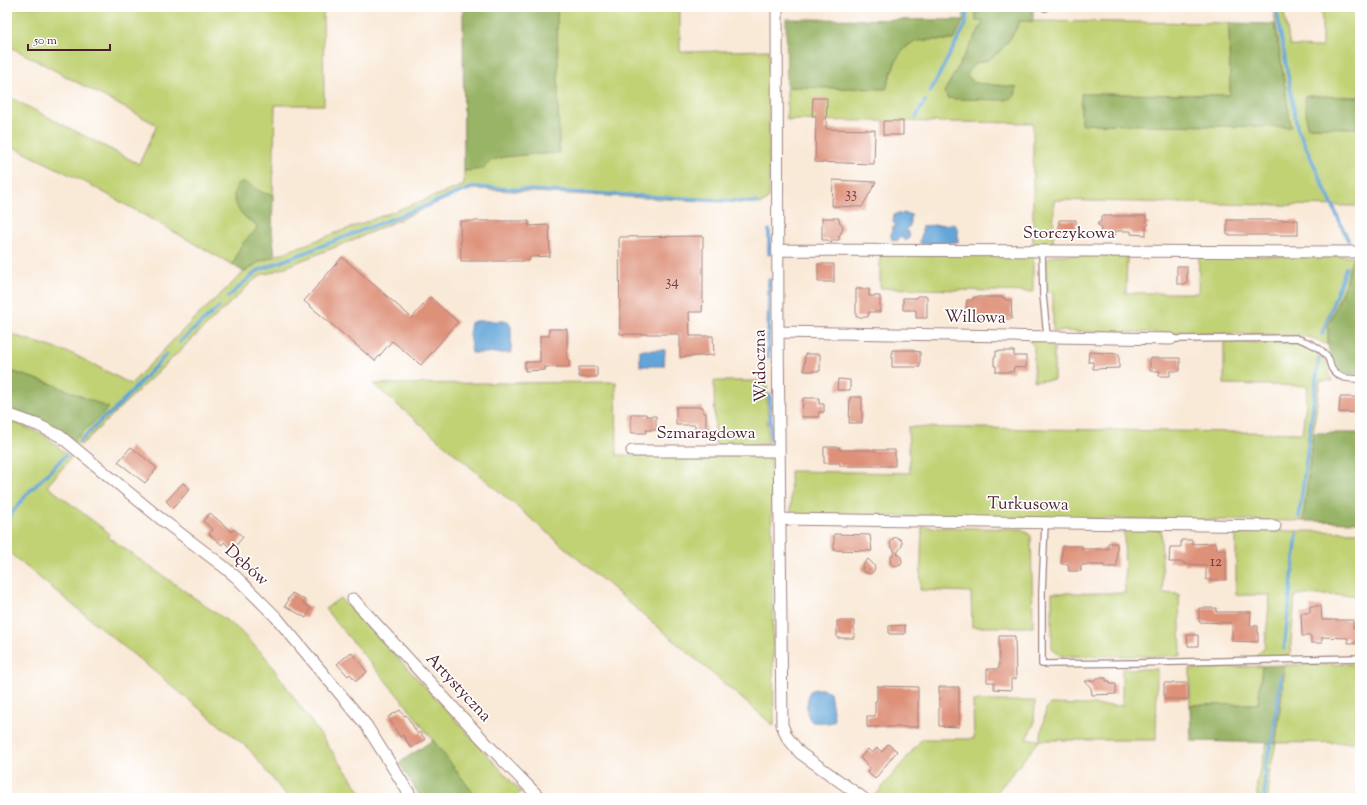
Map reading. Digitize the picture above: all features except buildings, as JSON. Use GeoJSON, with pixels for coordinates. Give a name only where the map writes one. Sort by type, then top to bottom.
{"type":"FeatureCollection","features":[{"type":"Feature","properties":{"kind":"street","name":"Widoczna"},"geometry":{"type":"LineString","coordinates":[[777,7],[778,332],[782,725],[787,737],[800,753],[863,798]]}},
{"type":"Feature","properties":{"kind":"street","name":"Storczykowa"},"geometry":{"type":"LineString","coordinates":[[778,250],[1360,252]]}},
{"type":"Feature","properties":{"kind":"street","name":"Willowa"},"geometry":{"type":"LineString","coordinates":[[778,332],[1171,339]]}},
{"type":"Feature","properties":{"kind":"street","name":"Dębów"},"geometry":{"type":"LineString","coordinates":[[7,414],[38,425],[60,436],[161,520],[224,566],[236,577],[276,617],[366,725],[412,798]]}},
{"type":"Feature","properties":{"kind":"street","name":"Szmaragdowa"},"geometry":{"type":"LineString","coordinates":[[632,451],[779,451]]}},
{"type":"Feature","properties":{"kind":"street","name":"Turkusowa"},"geometry":{"type":"LineString","coordinates":[[780,520],[1275,526]]}},
{"type":"Feature","properties":{"kind":"street","name":"Artystyczna"},"geometry":{"type":"LineString","coordinates":[[353,599],[485,742],[540,798]]}},
{"type":"Feature","properties":{"kind":"lane"},"geometry":{"type":"LineString","coordinates":[[1042,251],[1043,294],[1047,336]]}},
{"type":"Feature","properties":{"kind":"lane"},"geometry":{"type":"LineString","coordinates":[[1171,339],[1296,338],[1314,345],[1321,350],[1328,358],[1332,369],[1338,376],[1360,379]]}},
{"type":"Feature","properties":{"kind":"lane"},"geometry":{"type":"LineString","coordinates":[[1044,522],[1042,664],[1360,658]]}},
{"type":"Feature","properties":{"kind":"green space"},"geometry":{"type":"Polygon","coordinates":[[[7,7],[323,7],[324,105],[275,105],[273,195],[263,194],[246,218],[257,225],[253,233],[238,251],[233,265],[87,183],[7,144],[7,96],[139,164],[157,125],[7,45],[7,7]]]}},
{"type":"Feature","properties":{"kind":"green space"},"geometry":{"type":"Polygon","coordinates":[[[463,7],[557,7],[559,153],[504,157],[492,160],[482,169],[464,171],[463,7]]]}},
{"type":"Feature","properties":{"kind":"green space"},"geometry":{"type":"Polygon","coordinates":[[[557,7],[680,7],[680,52],[769,50],[769,197],[765,202],[759,204],[474,189],[464,191],[358,238],[270,273],[263,274],[253,281],[81,445],[73,441],[108,408],[52,384],[7,370],[7,333],[73,354],[131,384],[191,322],[244,272],[259,262],[464,185],[464,171],[482,169],[492,160],[522,155],[559,153],[557,7]]]}},
{"type":"Feature","properties":{"kind":"green space"},"geometry":{"type":"Polygon","coordinates":[[[963,7],[976,7],[976,21],[984,21],[944,92],[1015,87],[975,83],[966,75],[973,65],[988,60],[998,53],[1011,37],[1020,21],[1229,23],[1231,95],[1081,94],[1081,124],[1291,127],[1273,7],[1283,7],[1290,46],[1322,47],[1322,7],[1360,7],[1360,97],[1306,96],[1308,127],[1360,128],[1360,206],[1054,200],[1053,247],[1033,247],[1033,123],[787,120],[787,87],[886,89],[899,55],[909,45],[923,40],[953,40],[964,20],[963,7]]]}},
{"type":"Feature","properties":{"kind":"green space"},"geometry":{"type":"Polygon","coordinates":[[[976,7],[1033,7],[1033,21],[1020,21],[1011,37],[993,57],[975,64],[966,75],[975,83],[1016,87],[1014,97],[1006,100],[955,99],[948,98],[944,92],[984,21],[976,21],[976,7]]]}},
{"type":"Feature","properties":{"kind":"green space"},"geometry":{"type":"Polygon","coordinates":[[[786,19],[964,20],[953,40],[918,41],[909,45],[903,50],[899,55],[886,89],[787,87],[786,19]]]}},
{"type":"Feature","properties":{"kind":"green space"},"geometry":{"type":"Polygon","coordinates":[[[1229,23],[1275,24],[1291,127],[1081,124],[1081,94],[1230,95],[1229,23]]]}},
{"type":"Feature","properties":{"kind":"green space"},"geometry":{"type":"Polygon","coordinates":[[[1305,96],[1360,97],[1360,128],[1307,127],[1305,96]]]}},
{"type":"Feature","properties":{"kind":"green space"},"geometry":{"type":"Polygon","coordinates":[[[244,182],[263,193],[273,195],[272,232],[275,256],[259,262],[244,272],[233,265],[241,247],[256,230],[257,225],[242,214],[235,202],[234,194],[237,184],[244,182]]]}},
{"type":"Feature","properties":{"kind":"green space"},"geometry":{"type":"Polygon","coordinates":[[[880,254],[1033,255],[1033,292],[880,288],[880,254]]]}},
{"type":"Feature","properties":{"kind":"green space"},"geometry":{"type":"Polygon","coordinates":[[[1055,255],[1127,255],[1126,293],[1198,293],[1199,256],[1353,256],[1344,287],[1328,325],[1328,345],[1312,338],[1299,335],[1053,331],[1053,292],[1047,292],[1046,262],[1048,258],[1055,255]]]}},
{"type":"Feature","properties":{"kind":"green space"},"geometry":{"type":"Polygon","coordinates":[[[1353,256],[1360,256],[1360,374],[1346,374],[1337,370],[1330,356],[1328,345],[1328,325],[1344,287],[1353,256]]]}},
{"type":"Feature","properties":{"kind":"green space"},"geometry":{"type":"Polygon","coordinates":[[[1028,340],[1054,340],[1054,380],[1034,381],[1034,346],[1028,340]]]}},
{"type":"Feature","properties":{"kind":"green space"},"geometry":{"type":"Polygon","coordinates":[[[1224,342],[1299,343],[1313,347],[1325,359],[1332,381],[1320,381],[1303,521],[791,515],[790,471],[910,473],[908,427],[1302,433],[1308,386],[1224,384],[1224,342]]]}},
{"type":"Feature","properties":{"kind":"green space"},"geometry":{"type":"Polygon","coordinates":[[[7,370],[52,384],[109,408],[73,441],[7,411],[7,370]]]}},
{"type":"Feature","properties":{"kind":"green space"},"geometry":{"type":"Polygon","coordinates":[[[714,381],[767,381],[768,445],[715,445],[714,381]]]}},
{"type":"Feature","properties":{"kind":"green space"},"geometry":{"type":"Polygon","coordinates":[[[616,382],[617,455],[771,455],[774,726],[373,384],[616,382]]]}},
{"type":"Feature","properties":{"kind":"green space"},"geometry":{"type":"Polygon","coordinates":[[[7,420],[43,434],[71,458],[47,486],[109,533],[108,537],[237,628],[264,655],[365,798],[288,798],[249,749],[7,551],[7,420]]]}},
{"type":"Feature","properties":{"kind":"green space"},"geometry":{"type":"Polygon","coordinates":[[[1313,433],[1360,433],[1360,522],[1303,521],[1313,433]]]}},
{"type":"Feature","properties":{"kind":"green space"},"geometry":{"type":"Polygon","coordinates":[[[922,527],[1022,529],[1031,536],[1033,627],[972,627],[971,592],[920,590],[922,527]]]}},
{"type":"Feature","properties":{"kind":"green space"},"geometry":{"type":"Polygon","coordinates":[[[1124,529],[1161,530],[1163,593],[1179,594],[1181,656],[1061,656],[1052,649],[1052,593],[1125,593],[1124,529]]]}},
{"type":"Feature","properties":{"kind":"green space"},"geometry":{"type":"Polygon","coordinates":[[[1236,530],[1360,532],[1360,595],[1295,595],[1290,656],[1255,657],[1265,646],[1270,595],[1236,595],[1236,530]]]}},
{"type":"Feature","properties":{"kind":"green space"},"geometry":{"type":"Polygon","coordinates":[[[340,598],[434,696],[521,792],[515,798],[477,798],[406,705],[325,609],[340,598]]]}},
{"type":"Feature","properties":{"kind":"green space"},"geometry":{"type":"Polygon","coordinates":[[[1360,664],[1360,742],[1276,743],[1285,665],[1360,664]]]}},
{"type":"Feature","properties":{"kind":"green space"},"geometry":{"type":"Polygon","coordinates":[[[1285,665],[1276,743],[1191,741],[1190,705],[1258,704],[1262,666],[1285,665]]]}},
{"type":"Feature","properties":{"kind":"green space"},"geometry":{"type":"Polygon","coordinates":[[[1262,666],[1258,704],[1190,705],[1190,669],[1262,666]]]}},
{"type":"Feature","properties":{"kind":"green space"},"geometry":{"type":"Polygon","coordinates":[[[1122,669],[1157,669],[1156,740],[1040,740],[1046,709],[1050,704],[1122,706],[1122,669]]]}},
{"type":"Feature","properties":{"kind":"green space"},"geometry":{"type":"Polygon","coordinates":[[[973,701],[1035,701],[1034,724],[1026,739],[1040,740],[992,798],[877,798],[875,796],[922,739],[974,739],[973,701]]]}},
{"type":"Feature","properties":{"kind":"green space"},"geometry":{"type":"Polygon","coordinates":[[[433,740],[477,798],[421,798],[399,763],[433,740]]]}},
{"type":"Feature","properties":{"kind":"green space"},"geometry":{"type":"Polygon","coordinates":[[[1267,743],[1276,743],[1269,775],[1268,798],[1257,798],[1257,781],[1267,743]]]}},
{"type":"Feature","properties":{"kind":"water"},"geometry":{"type":"Polygon","coordinates":[[[898,213],[901,215],[903,213],[912,215],[910,218],[910,226],[906,229],[910,236],[907,241],[900,237],[897,241],[892,240],[892,228],[896,226],[893,222],[894,215],[898,213]]]}},
{"type":"Feature","properties":{"kind":"water"},"geometry":{"type":"Polygon","coordinates":[[[954,224],[958,229],[958,242],[922,244],[919,242],[922,234],[922,226],[954,224]]]}},
{"type":"Feature","properties":{"kind":"water"},"geometry":{"type":"Polygon","coordinates":[[[475,321],[508,321],[511,327],[511,353],[472,353],[469,334],[471,323],[475,321]]]}},
{"type":"Feature","properties":{"kind":"water"},"geometry":{"type":"Polygon","coordinates":[[[640,350],[665,350],[664,366],[640,366],[640,350]]]}},
{"type":"Feature","properties":{"kind":"water"},"geometry":{"type":"Polygon","coordinates":[[[815,689],[824,689],[830,692],[834,721],[829,723],[812,722],[809,719],[807,711],[808,699],[810,691],[815,689]]]}},
{"type":"Feature","properties":{"kind":"waterway"},"geometry":{"type":"LineString","coordinates":[[930,92],[966,24],[967,7]]}},
{"type":"Feature","properties":{"kind":"waterway"},"geometry":{"type":"LineString","coordinates":[[1276,7],[1297,127],[1348,240]]}},
{"type":"Feature","properties":{"kind":"waterway"},"geometry":{"type":"LineString","coordinates":[[916,117],[925,101]]}},
{"type":"Feature","properties":{"kind":"waterway"},"geometry":{"type":"LineString","coordinates":[[228,297],[257,271],[474,187],[756,202]]}},
{"type":"Feature","properties":{"kind":"waterway"},"geometry":{"type":"LineString","coordinates":[[769,230],[769,254]]}},
{"type":"Feature","properties":{"kind":"waterway"},"geometry":{"type":"LineString","coordinates":[[1322,334],[1346,267]]}},
{"type":"Feature","properties":{"kind":"waterway"},"geometry":{"type":"LineString","coordinates":[[768,357],[769,280]]}},
{"type":"Feature","properties":{"kind":"waterway"},"geometry":{"type":"LineString","coordinates":[[180,342],[219,307]]}},
{"type":"Feature","properties":{"kind":"waterway"},"geometry":{"type":"LineString","coordinates":[[80,441],[103,418],[113,411],[167,354]]}},
{"type":"Feature","properties":{"kind":"waterway"},"geometry":{"type":"LineString","coordinates":[[1299,517],[1319,357]]}},
{"type":"Feature","properties":{"kind":"waterway"},"geometry":{"type":"LineString","coordinates":[[770,395],[771,441]]}},
{"type":"Feature","properties":{"kind":"waterway"},"geometry":{"type":"LineString","coordinates":[[7,519],[27,494],[66,455]]}},
{"type":"Feature","properties":{"kind":"waterway"},"geometry":{"type":"LineString","coordinates":[[1284,649],[1297,534]]}},
{"type":"Feature","properties":{"kind":"waterway"},"geometry":{"type":"LineString","coordinates":[[1264,798],[1265,768],[1273,736],[1281,676]]}}]}
